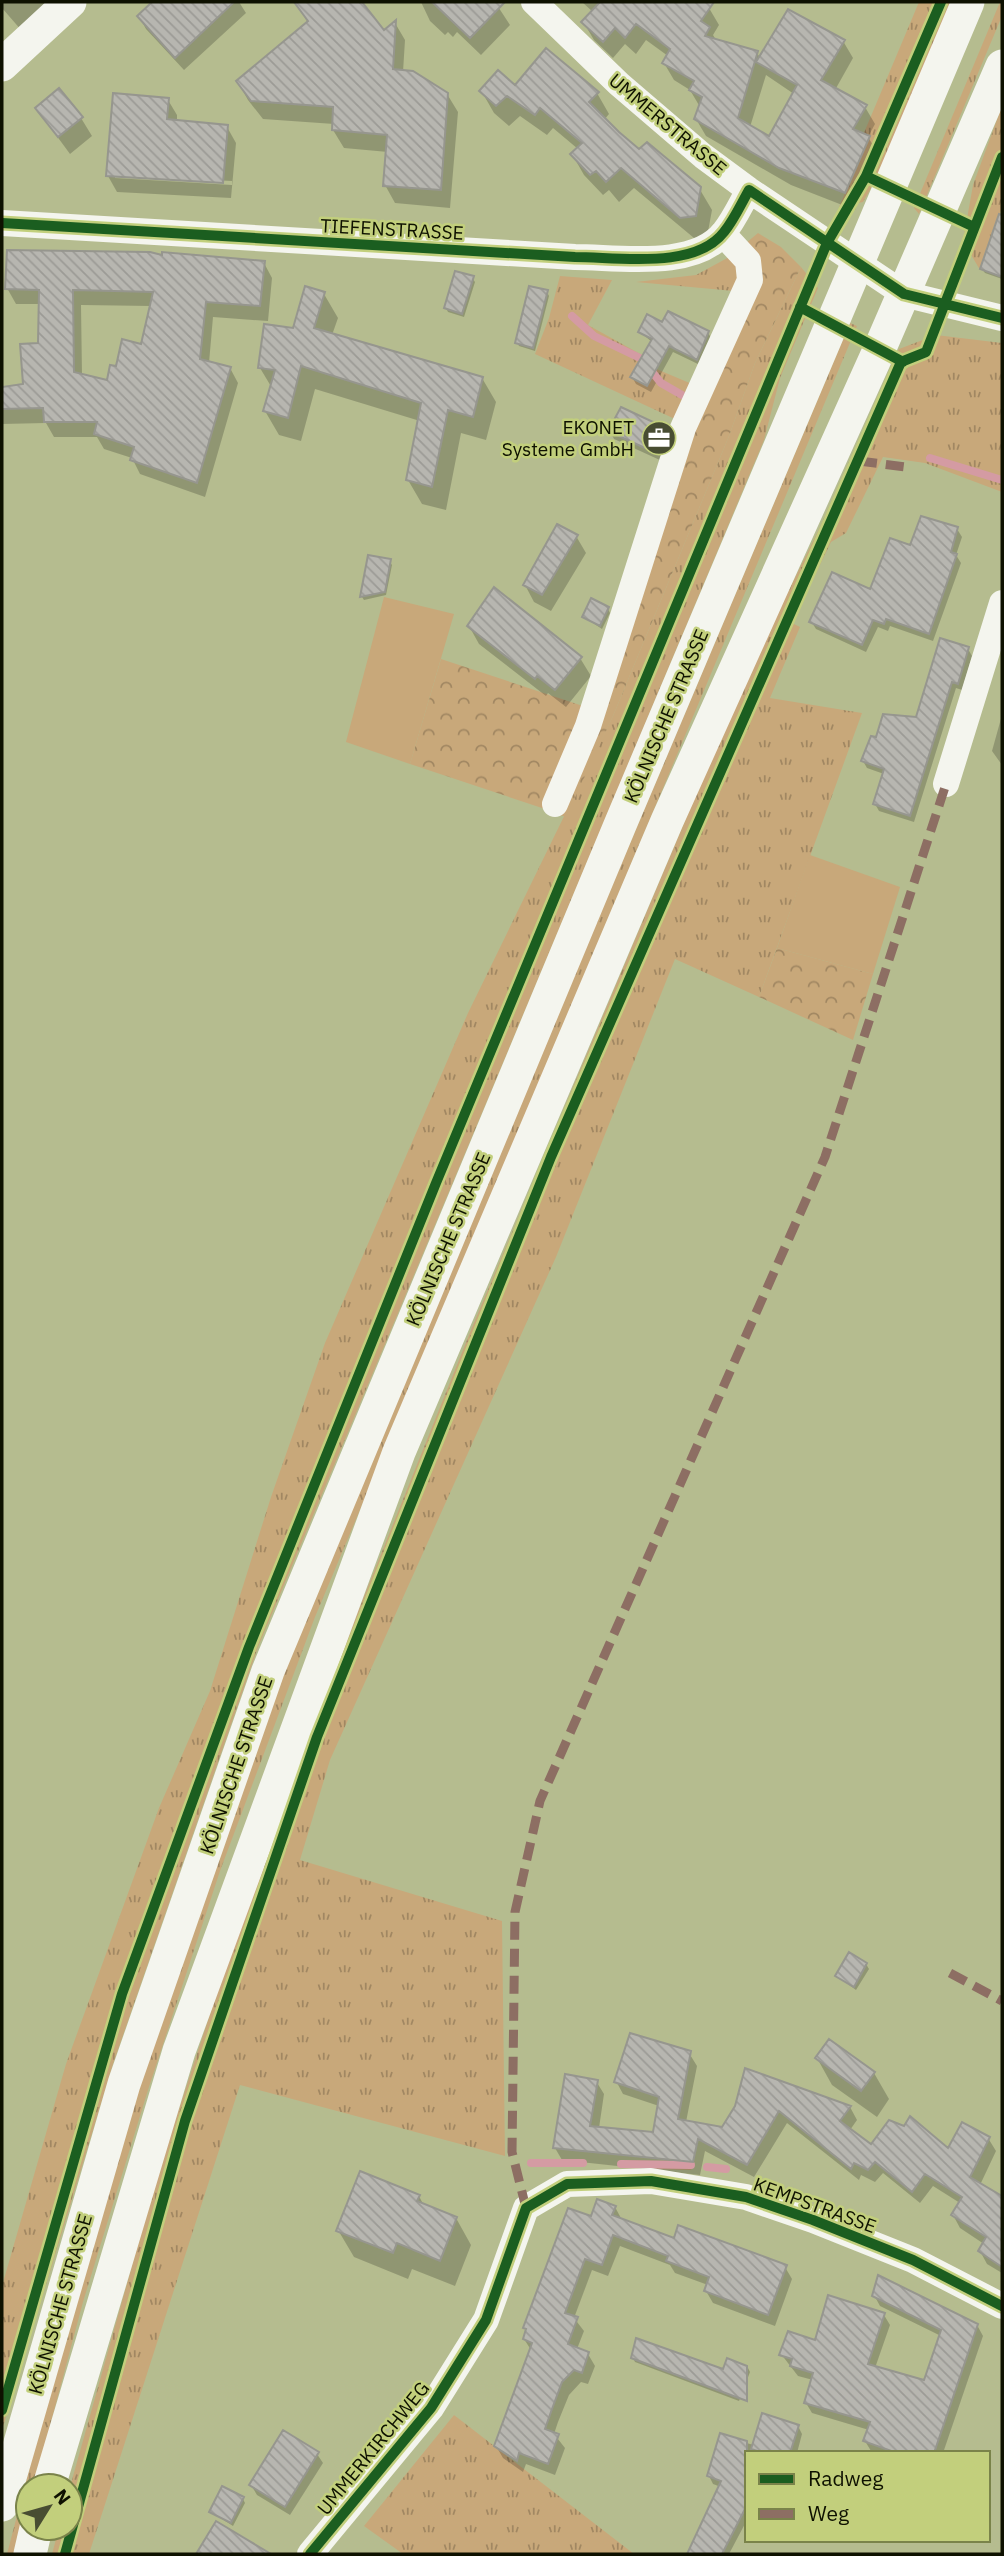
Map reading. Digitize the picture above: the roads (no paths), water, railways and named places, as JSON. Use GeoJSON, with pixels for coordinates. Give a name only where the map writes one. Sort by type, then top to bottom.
{"type":"FeatureCollection","features":[{"type":"Feature","properties":{"kind":"main road"},"geometry":{"type":"LineString","coordinates":[[2,65],[70,2]]}},
{"type":"Feature","properties":{"kind":"main road","name":"KÖLNISCHE STRASSE"},"geometry":{"type":"LineString","coordinates":[[2,2504],[124,2084],[268,1671],[968,2]]}},
{"type":"Feature","properties":{"kind":"main road","name":"KÖLNISCHE STRASSE"},"geometry":{"type":"LineString","coordinates":[[53,2472],[179,2051],[399,1452],[667,821],[904,294],[1002,66]]}},
{"type":"Feature","properties":{"kind":"street","name":"UMMERSTRASSE"},"geometry":{"type":"LineString","coordinates":[[534,2],[618,84],[703,156],[749,190],[904,294],[1002,317]]}},
{"type":"Feature","properties":{"kind":"street","name":"TIEFENSTRASSE"},"geometry":{"type":"LineString","coordinates":[[2,223],[575,257],[688,256],[723,234],[749,190]]}},
{"type":"Feature","properties":{"kind":"street"},"geometry":{"type":"LineString","coordinates":[[555,804],[588,726],[682,428],[750,280],[748,261],[723,234]]}},
{"type":"Feature","properties":{"kind":"street"},"geometry":{"type":"LineString","coordinates":[[946,784],[1002,603]]}},
{"type":"Feature","properties":{"kind":"street","name":"KEMPSTRASSE"},"geometry":{"type":"LineString","coordinates":[[526,2208],[567,2184],[651,2181],[746,2197],[813,2220],[913,2260],[1002,2306]]}},
{"type":"Feature","properties":{"kind":"street","name":"UMMERKIRCHWEG"},"geometry":{"type":"LineString","coordinates":[[310,2554],[431,2408],[486,2320],[526,2208]]}},
{"type":"Feature","properties":{"kind":"waterway"},"geometry":{"type":"LineString","coordinates":[[572,316],[594,336],[642,359],[661,383],[682,395]]}},
{"type":"Feature","properties":{"kind":"waterway"},"geometry":{"type":"LineString","coordinates":[[930,458],[1002,480]]}},
{"type":"Feature","properties":{"kind":"waterway"},"geometry":{"type":"LineString","coordinates":[[531,2163],[583,2163]]}},
{"type":"Feature","properties":{"kind":"waterway"},"geometry":{"type":"LineString","coordinates":[[621,2164],[691,2165]]}},
{"type":"Feature","properties":{"kind":"waterway"},"geometry":{"type":"LineString","coordinates":[[707,2167],[726,2169]]}},
{"type":"Feature","properties":{"kind":"waterway"},"geometry":{"type":"LineString","coordinates":[[774,2190],[806,2205]]}},
{"type":"Feature","properties":{"kind":"place","name":"EKONET Systeme GmbH"},"geometry":{"type":"Point","coordinates":[659,438]}}]}
